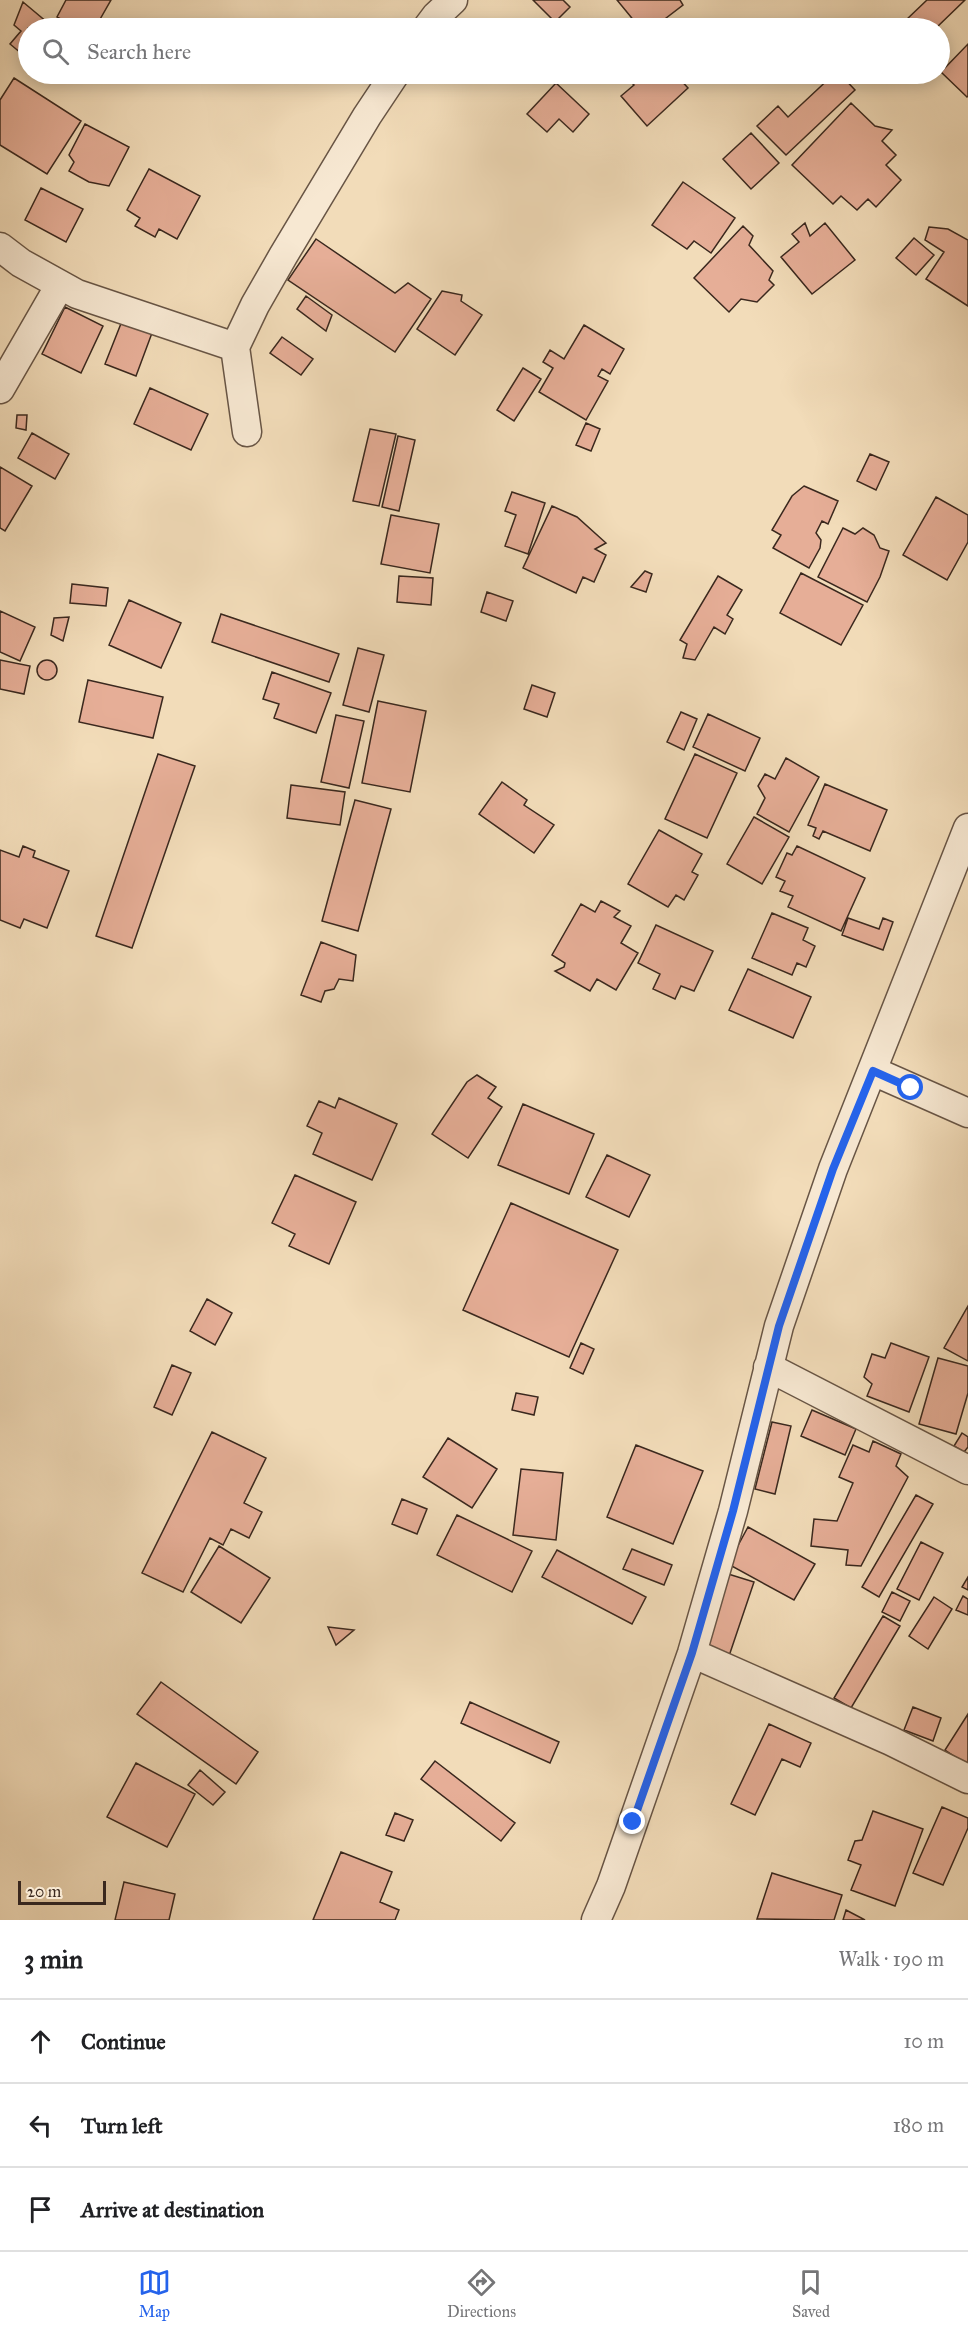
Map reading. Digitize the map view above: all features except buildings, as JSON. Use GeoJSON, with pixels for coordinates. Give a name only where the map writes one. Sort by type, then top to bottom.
{"type":"FeatureCollection","features":[{"type":"Feature","properties":{"kind":"street"},"geometry":{"type":"LineString","coordinates":[[434,18],[453,0]]}},
{"type":"Feature","properties":{"kind":"street"},"geometry":{"type":"LineString","coordinates":[[247,432],[235,347],[255,305],[283,256],[388,84]]}},
{"type":"Feature","properties":{"kind":"street"},"geometry":{"type":"LineString","coordinates":[[0,247],[21,263],[77,294],[222,345],[235,347]]}},
{"type":"Feature","properties":{"kind":"street"},"geometry":{"type":"LineString","coordinates":[[0,389],[60,285]]}},
{"type":"Feature","properties":{"kind":"street"},"geometry":{"type":"LineString","coordinates":[[596,1920],[611,1886],[692,1653],[733,1511],[779,1326],[833,1169],[968,828]]}},
{"type":"Feature","properties":{"kind":"street"},"geometry":{"type":"LineString","coordinates":[[873,1071],[968,1113]]}},
{"type":"Feature","properties":{"kind":"street"},"geometry":{"type":"LineString","coordinates":[[768,1367],[968,1470]]}},
{"type":"Feature","properties":{"kind":"street"},"geometry":{"type":"LineString","coordinates":[[692,1653],[891,1741],[968,1779]]}},
{"type":"Feature","properties":{"kind":"route"},"geometry":{"type":"LineString","coordinates":[[633,1822],[692,1653],[733,1511],[779,1326],[833,1169],[873,1071],[911,1088]]}}]}
